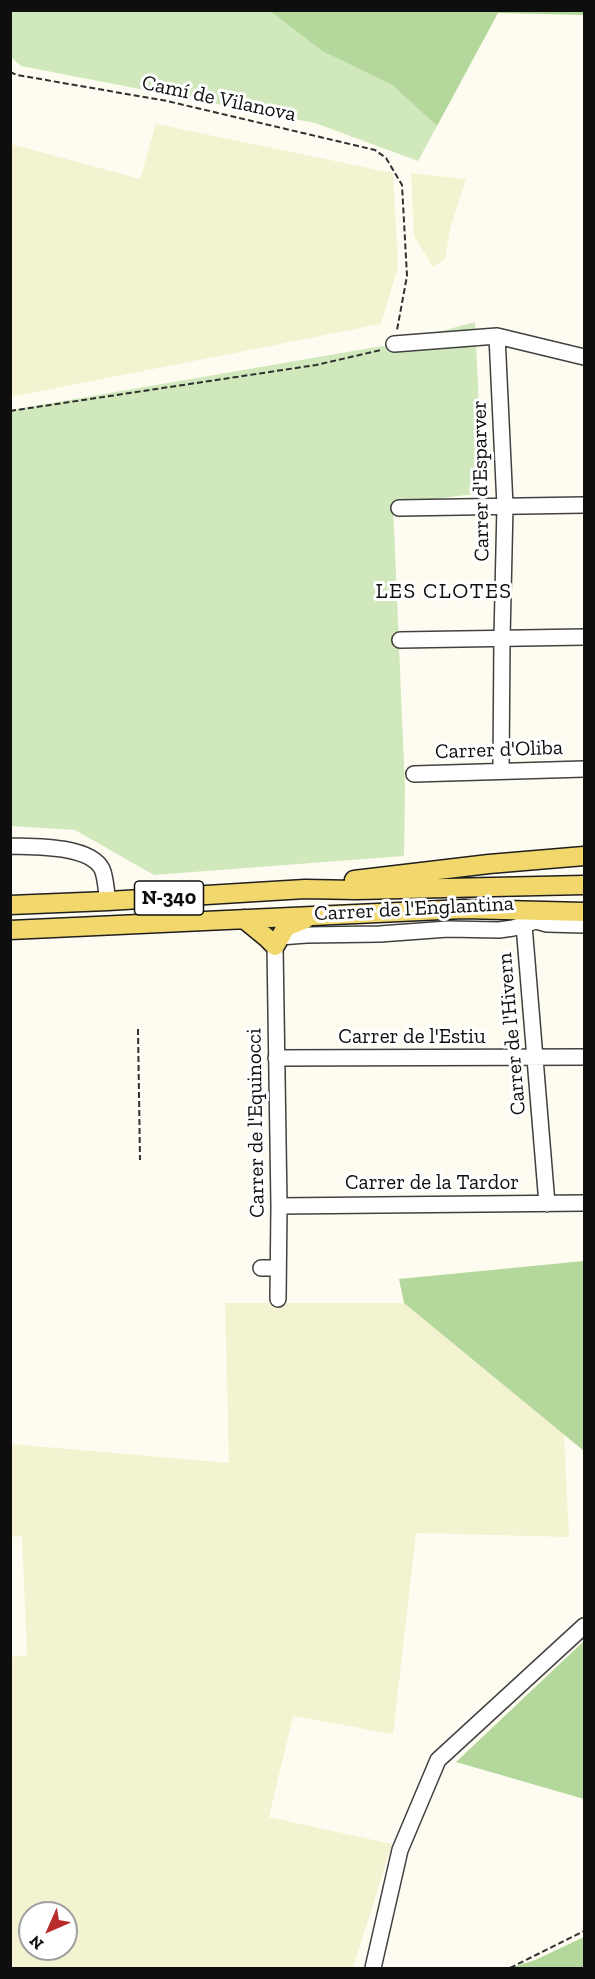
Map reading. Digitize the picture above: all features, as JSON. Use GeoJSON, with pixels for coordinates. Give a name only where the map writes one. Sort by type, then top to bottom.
{"type":"FeatureCollection","features":[{"type":"Feature","properties":{"kind":"main road"},"geometry":{"type":"LineString","coordinates":[[328,888],[352,880],[489,864],[585,856]]}},
{"type":"Feature","properties":{"kind":"main road","name":"N-340"},"geometry":{"type":"LineString","coordinates":[[10,905],[328,888],[356,890],[585,885]]}},
{"type":"Feature","properties":{"kind":"main road"},"geometry":{"type":"LineString","coordinates":[[10,930],[464,909],[585,912]]}},
{"type":"Feature","properties":{"kind":"main road"},"geometry":{"type":"LineString","coordinates":[[244,919],[266,937],[278,942],[286,927],[325,915]]}},
{"type":"Feature","properties":{"kind":"street"},"geometry":{"type":"LineString","coordinates":[[394,344],[498,336],[585,357]]}},
{"type":"Feature","properties":{"kind":"street","name":"Carrer d'Esparver"},"geometry":{"type":"LineString","coordinates":[[498,336],[505,506],[501,770]]}},
{"type":"Feature","properties":{"kind":"street"},"geometry":{"type":"LineString","coordinates":[[399,508],[585,505]]}},
{"type":"Feature","properties":{"kind":"street"},"geometry":{"type":"LineString","coordinates":[[400,640],[585,637]]}},
{"type":"Feature","properties":{"kind":"street","name":"Carrer d'Oliba"},"geometry":{"type":"LineString","coordinates":[[414,774],[585,769]]}},
{"type":"Feature","properties":{"kind":"street"},"geometry":{"type":"LineString","coordinates":[[10,846],[55,848],[92,856],[103,870],[108,901]]}},
{"type":"Feature","properties":{"kind":"street","name":"Carrer de l'Hivern"},"geometry":{"type":"LineString","coordinates":[[464,909],[475,916],[508,918],[524,925],[547,1204]]}},
{"type":"Feature","properties":{"kind":"street","name":"Carrer de l'Englantina"},"geometry":{"type":"LineString","coordinates":[[278,942],[306,934],[380,934],[448,929],[499,930],[536,921],[547,924],[585,925]]}},
{"type":"Feature","properties":{"kind":"street","name":"Carrer de l'Equinocci"},"geometry":{"type":"LineString","coordinates":[[278,942],[276,1058],[278,1299]]}},
{"type":"Feature","properties":{"kind":"street","name":"Carrer de l'Estiu"},"geometry":{"type":"LineString","coordinates":[[276,1058],[585,1057]]}},
{"type":"Feature","properties":{"kind":"street","name":"Carrer de la Tardor"},"geometry":{"type":"LineString","coordinates":[[279,1206],[585,1203]]}},
{"type":"Feature","properties":{"kind":"street"},"geometry":{"type":"LineString","coordinates":[[261,1268],[278,1268]]}},
{"type":"Feature","properties":{"kind":"street"},"geometry":{"type":"LineString","coordinates":[[373,1968],[400,1850],[438,1760],[585,1626]]}},
{"type":"Feature","properties":{"kind":"path","name":"Camí de Vilanova"},"geometry":{"type":"LineString","coordinates":[[10,72],[167,101],[375,150],[386,158],[402,185],[407,276],[394,344]]}},
{"type":"Feature","properties":{"kind":"path"},"geometry":{"type":"LineString","coordinates":[[10,411],[316,365],[390,348],[394,344]]}},
{"type":"Feature","properties":{"kind":"path"},"geometry":{"type":"LineString","coordinates":[[138,1029],[140,1160]]}},
{"type":"Feature","properties":{"kind":"path"},"geometry":{"type":"LineString","coordinates":[[510,1968],[585,1931]]}},
{"type":"Feature","properties":{"kind":"green space"},"geometry":{"type":"Polygon","coordinates":[[[584,10],[584,15],[498,13],[437,126],[392,85],[322,51],[270,11],[584,10]]]}},
{"type":"Feature","properties":{"kind":"green space"},"geometry":{"type":"Polygon","coordinates":[[[10,11],[270,11],[322,51],[392,85],[437,126],[418,161],[315,123],[21,66],[11,57],[10,11]]]}},
{"type":"Feature","properties":{"kind":"green space"},"geometry":{"type":"Polygon","coordinates":[[[156,124],[393,173],[398,267],[381,324],[11,397],[11,144],[140,179],[156,124]]]}},
{"type":"Feature","properties":{"kind":"green space"},"geometry":{"type":"Polygon","coordinates":[[[411,173],[466,179],[450,229],[445,259],[433,267],[414,236],[411,173]]]}},
{"type":"Feature","properties":{"kind":"green space"},"geometry":{"type":"Polygon","coordinates":[[[475,322],[483,493],[393,504],[405,788],[404,856],[154,875],[75,830],[11,826],[11,410],[394,344],[475,322]]]}},
{"type":"Feature","properties":{"kind":"green space"},"geometry":{"type":"Polygon","coordinates":[[[584,1261],[584,1451],[404,1303],[399,1279],[584,1261]]]}},
{"type":"Feature","properties":{"kind":"green space"},"geometry":{"type":"Polygon","coordinates":[[[225,1303],[404,1303],[564,1434],[569,1537],[416,1533],[393,1734],[293,1716],[269,1817],[392,1844],[353,1968],[11,1968],[11,1657],[27,1655],[22,1536],[11,1537],[11,1444],[229,1463],[225,1303]]]}},
{"type":"Feature","properties":{"kind":"green space"},"geometry":{"type":"Polygon","coordinates":[[[584,1641],[584,1799],[456,1762],[584,1641]]]}},
{"type":"Feature","properties":{"kind":"green space"},"geometry":{"type":"Polygon","coordinates":[[[584,1937],[584,1968],[510,1968],[535,1960],[584,1937]]]}},
{"type":"Feature","properties":{"kind":"district","name":"LES CLOTES"},"geometry":{"type":"Point","coordinates":[444,592]}}]}
